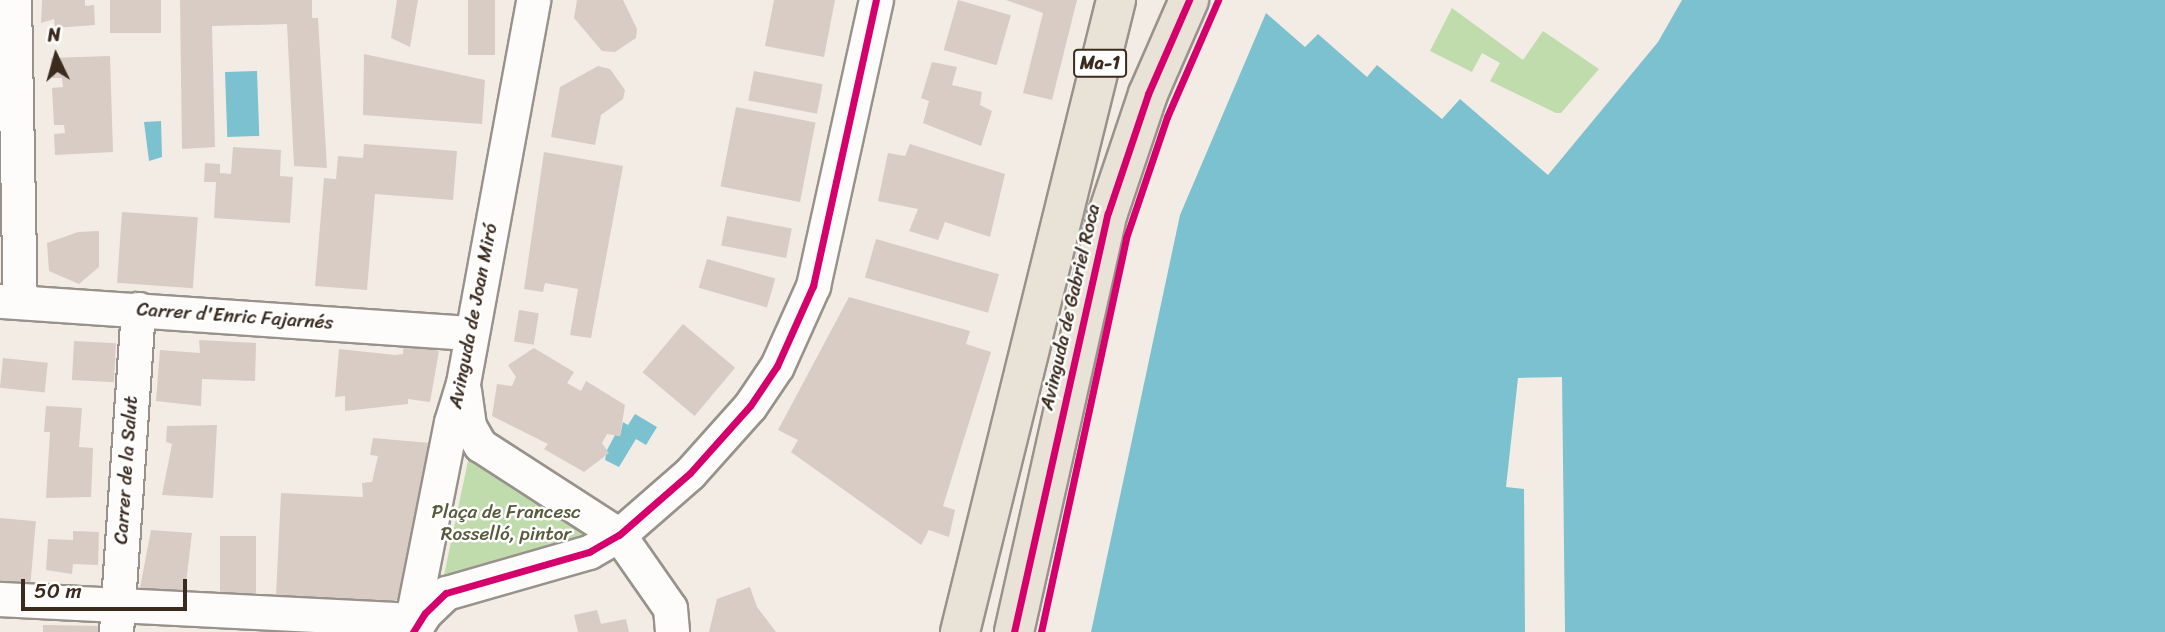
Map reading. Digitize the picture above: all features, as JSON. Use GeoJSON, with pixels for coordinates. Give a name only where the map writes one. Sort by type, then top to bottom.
{"type":"FeatureCollection","features":[{"type":"Feature","properties":{"kind":"highway","name":"Avinguda de Gabriel Roca"},"geometry":{"type":"LineString","coordinates":[[960,632],[1116,0]]}},
{"type":"Feature","properties":{"kind":"highway","name":"Avinguda de Gabriel Roca"},"geometry":{"type":"LineString","coordinates":[[1014,632],[1108,213],[1148,94],[1189,0]]}},
{"type":"Feature","properties":{"kind":"street"},"geometry":{"type":"LineString","coordinates":[[10,301],[15,0]]}},
{"type":"Feature","properties":{"kind":"street","name":"Avinguda de Joan Miró"},"geometry":{"type":"LineString","coordinates":[[412,628],[451,422],[463,383],[533,0]]}},
{"type":"Feature","properties":{"kind":"street"},"geometry":{"type":"LineString","coordinates":[[0,599],[117,618],[412,628],[446,593],[589,552],[619,535],[690,473],[750,405],[796,328],[826,243],[876,0]]}},
{"type":"Feature","properties":{"kind":"street","name":"Carrer d'Enric Fajarnés"},"geometry":{"type":"LineString","coordinates":[[10,301],[471,333]]}},
{"type":"Feature","properties":{"kind":"street","name":"Carrer de la Salut"},"geometry":{"type":"LineString","coordinates":[[117,618],[138,309]]}},
{"type":"Feature","properties":{"kind":"street"},"geometry":{"type":"LineString","coordinates":[[463,383],[469,426],[480,445],[619,535],[670,608],[672,632]]}},
{"type":"Feature","properties":{"kind":"green space"},"geometry":{"type":"Polygon","coordinates":[[[1452,8],[1523,60],[1543,31],[1599,69],[1561,113],[1556,113],[1490,81],[1500,63],[1482,53],[1472,72],[1430,51],[1452,8]]]}},
{"type":"Feature","properties":{"kind":"green space","name":"Plaça de Francesc Rosselló, pintor"},"geometry":{"type":"Polygon","coordinates":[[[473,437],[619,535],[443,580],[473,437]]]}},
{"type":"Feature","properties":{"kind":"water"},"geometry":{"type":"Polygon","coordinates":[[[1682,0],[2165,0],[2165,632],[1565,632],[1562,377],[1518,378],[1506,487],[1524,489],[1525,632],[1091,632],[1180,215],[1266,13],[1305,47],[1318,34],[1367,77],[1377,65],[1442,119],[1460,99],[1548,175],[1658,42],[1682,0]]]}},
{"type":"Feature","properties":{"kind":"water"},"geometry":{"type":"Polygon","coordinates":[[[257,71],[259,136],[227,137],[225,72],[257,71]]]}},
{"type":"Feature","properties":{"kind":"water"},"geometry":{"type":"Polygon","coordinates":[[[161,121],[162,157],[149,161],[144,122],[161,121]]]}},
{"type":"Feature","properties":{"kind":"water"},"geometry":{"type":"Polygon","coordinates":[[[635,414],[657,427],[646,445],[636,439],[619,467],[605,460],[607,450],[615,435],[620,436],[623,422],[628,425],[635,414]]]}},
{"type":"Feature","properties":{"kind":"building"},"geometry":{"type":"Polygon","coordinates":[[[42,0],[85,0],[85,6],[94,5],[95,25],[55,28],[54,19],[41,23],[42,0]]]}},
{"type":"Feature","properties":{"kind":"building"},"geometry":{"type":"Polygon","coordinates":[[[110,0],[161,0],[161,33],[110,33],[110,0]]]}},
{"type":"Feature","properties":{"kind":"building"},"geometry":{"type":"Polygon","coordinates":[[[180,0],[312,0],[312,18],[318,18],[327,168],[294,166],[287,24],[212,26],[215,147],[182,149],[180,0]]]}},
{"type":"Feature","properties":{"kind":"building"},"geometry":{"type":"Polygon","coordinates":[[[397,0],[418,0],[410,47],[391,38],[397,0]]]}},
{"type":"Feature","properties":{"kind":"building"},"geometry":{"type":"Polygon","coordinates":[[[468,0],[495,0],[495,55],[468,55],[468,0]]]}},
{"type":"Feature","properties":{"kind":"building"},"geometry":{"type":"Polygon","coordinates":[[[577,0],[623,0],[637,29],[636,38],[615,52],[602,51],[574,18],[577,0]]]}},
{"type":"Feature","properties":{"kind":"building"},"geometry":{"type":"Polygon","coordinates":[[[774,0],[835,0],[824,57],[765,46],[774,0]]]}},
{"type":"Feature","properties":{"kind":"building"},"geometry":{"type":"Polygon","coordinates":[[[958,0],[1011,15],[997,65],[944,50],[958,0]]]}},
{"type":"Feature","properties":{"kind":"building"},"geometry":{"type":"Polygon","coordinates":[[[1006,0],[1077,0],[1052,100],[1023,93],[1043,13],[1006,0]]]}},
{"type":"Feature","properties":{"kind":"building"},"geometry":{"type":"Polygon","coordinates":[[[364,54],[485,80],[482,124],[363,115],[364,54]]]}},
{"type":"Feature","properties":{"kind":"building"},"geometry":{"type":"Polygon","coordinates":[[[110,56],[113,152],[55,155],[54,134],[65,133],[64,125],[54,125],[52,88],[63,87],[62,78],[52,78],[51,58],[110,56]]]}},
{"type":"Feature","properties":{"kind":"building"},"geometry":{"type":"Polygon","coordinates":[[[932,62],[957,67],[952,85],[982,92],[980,105],[992,111],[981,146],[923,123],[929,101],[921,98],[932,62]]]}},
{"type":"Feature","properties":{"kind":"building"},"geometry":{"type":"Polygon","coordinates":[[[598,66],[610,69],[625,90],[623,99],[601,115],[595,145],[551,137],[560,87],[598,66]]]}},
{"type":"Feature","properties":{"kind":"building"},"geometry":{"type":"Polygon","coordinates":[[[754,71],[823,84],[817,114],[748,100],[754,71]]]}},
{"type":"Feature","properties":{"kind":"building"},"geometry":{"type":"Polygon","coordinates":[[[736,107],[816,122],[800,202],[721,187],[736,107]]]}},
{"type":"Feature","properties":{"kind":"building"},"geometry":{"type":"Polygon","coordinates":[[[364,144],[457,151],[453,200],[375,194],[367,290],[315,286],[324,178],[336,179],[338,156],[363,158],[364,144]]]}},
{"type":"Feature","properties":{"kind":"building"},"geometry":{"type":"Polygon","coordinates":[[[910,144],[1005,174],[990,237],[945,222],[938,240],[909,231],[918,209],[878,201],[888,153],[905,156],[910,144]]]}},
{"type":"Feature","properties":{"kind":"building"},"geometry":{"type":"Polygon","coordinates":[[[233,147],[281,150],[280,176],[293,177],[290,223],[214,218],[216,182],[204,182],[205,163],[220,164],[220,173],[231,174],[233,147]]]}},
{"type":"Feature","properties":{"kind":"building"},"geometry":{"type":"Polygon","coordinates":[[[544,152],[623,166],[591,338],[570,335],[578,289],[545,283],[543,292],[524,289],[544,152]]]}},
{"type":"Feature","properties":{"kind":"building"},"geometry":{"type":"Polygon","coordinates":[[[122,212],[198,217],[193,288],[117,283],[122,212]]]}},
{"type":"Feature","properties":{"kind":"building"},"geometry":{"type":"Polygon","coordinates":[[[727,216],[792,229],[786,258],[721,245],[727,216]]]}},
{"type":"Feature","properties":{"kind":"building"},"geometry":{"type":"Polygon","coordinates":[[[99,231],[99,267],[79,284],[49,271],[47,243],[78,232],[99,231]]]}},
{"type":"Feature","properties":{"kind":"building"},"geometry":{"type":"Polygon","coordinates":[[[876,239],[999,274],[988,313],[865,277],[876,239]]]}},
{"type":"Feature","properties":{"kind":"building"},"geometry":{"type":"Polygon","coordinates":[[[707,259],[775,279],[767,307],[699,288],[707,259]]]}},
{"type":"Feature","properties":{"kind":"building"},"geometry":{"type":"Polygon","coordinates":[[[849,297],[970,331],[966,344],[991,352],[943,506],[955,510],[949,537],[929,530],[921,545],[791,452],[798,440],[778,430],[849,297]]]}},
{"type":"Feature","properties":{"kind":"building"},"geometry":{"type":"Polygon","coordinates":[[[519,310],[539,313],[534,345],[514,342],[519,310]]]}},
{"type":"Feature","properties":{"kind":"building"},"geometry":{"type":"Polygon","coordinates":[[[683,324],[735,368],[695,416],[643,372],[683,324]]]}},
{"type":"Feature","properties":{"kind":"building"},"geometry":{"type":"Polygon","coordinates":[[[199,340],[256,343],[255,381],[202,379],[201,406],[156,401],[160,350],[200,353],[199,340]]]}},
{"type":"Feature","properties":{"kind":"building"},"geometry":{"type":"Polygon","coordinates":[[[74,341],[116,343],[114,382],[72,380],[74,341]]]}},
{"type":"Feature","properties":{"kind":"building"},"geometry":{"type":"Polygon","coordinates":[[[404,342],[439,351],[430,402],[408,399],[408,404],[345,411],[345,396],[335,397],[339,349],[395,355],[403,354],[404,342]]]}},
{"type":"Feature","properties":{"kind":"building"},"geometry":{"type":"Polygon","coordinates":[[[534,348],[574,372],[567,383],[581,391],[586,381],[625,405],[620,436],[607,434],[602,443],[609,453],[584,472],[544,449],[548,444],[492,416],[497,384],[512,386],[516,377],[508,365],[534,348]]]}},
{"type":"Feature","properties":{"kind":"building"},"geometry":{"type":"Polygon","coordinates":[[[3,358],[48,363],[45,393],[0,388],[3,358]]]}},
{"type":"Feature","properties":{"kind":"building"},"geometry":{"type":"Polygon","coordinates":[[[46,406],[82,408],[79,447],[93,448],[91,497],[46,498],[50,432],[44,432],[46,406]]]}},
{"type":"Feature","properties":{"kind":"building"},"geometry":{"type":"Polygon","coordinates":[[[217,425],[213,498],[162,495],[172,444],[166,442],[167,426],[217,425]]]}},
{"type":"Feature","properties":{"kind":"building"},"geometry":{"type":"Polygon","coordinates":[[[373,438],[430,443],[400,599],[385,604],[276,596],[281,493],[363,497],[362,483],[372,482],[378,456],[370,455],[373,438]]]}},
{"type":"Feature","properties":{"kind":"building"},"geometry":{"type":"Polygon","coordinates":[[[0,518],[36,521],[30,586],[0,583],[0,518]]]}},
{"type":"Feature","properties":{"kind":"building"},"geometry":{"type":"Polygon","coordinates":[[[151,530],[192,533],[185,591],[140,588],[151,530]]]}},
{"type":"Feature","properties":{"kind":"building"},"geometry":{"type":"Polygon","coordinates":[[[73,531],[99,532],[98,565],[73,564],[72,574],[46,570],[48,539],[73,540],[73,531]]]}},
{"type":"Feature","properties":{"kind":"building"},"geometry":{"type":"Polygon","coordinates":[[[220,536],[256,536],[256,593],[220,593],[220,536]]]}},
{"type":"Feature","properties":{"kind":"building"},"geometry":{"type":"Polygon","coordinates":[[[750,587],[757,607],[776,632],[709,632],[717,599],[750,587]]]}},
{"type":"Feature","properties":{"kind":"building"},"geometry":{"type":"Polygon","coordinates":[[[597,610],[601,624],[626,619],[629,632],[578,632],[574,615],[597,610]]]}},
{"type":"Feature","properties":{"kind":"building"},"geometry":{"type":"Polygon","coordinates":[[[43,625],[106,626],[106,632],[43,632],[43,625]]]}},
{"type":"Feature","properties":{"kind":"cycle path"},"geometry":{"type":"LineString","coordinates":[[413,632],[425,613],[446,593],[589,552],[619,535],[690,473],[750,406],[777,366],[813,286],[876,0]]}},
{"type":"Feature","properties":{"kind":"cycle path"},"geometry":{"type":"LineString","coordinates":[[1014,632],[1108,213],[1148,94],[1189,0]]}},
{"type":"Feature","properties":{"kind":"cycle path"},"geometry":{"type":"LineString","coordinates":[[1041,632],[1126,238],[1167,117],[1218,0]]}}]}
